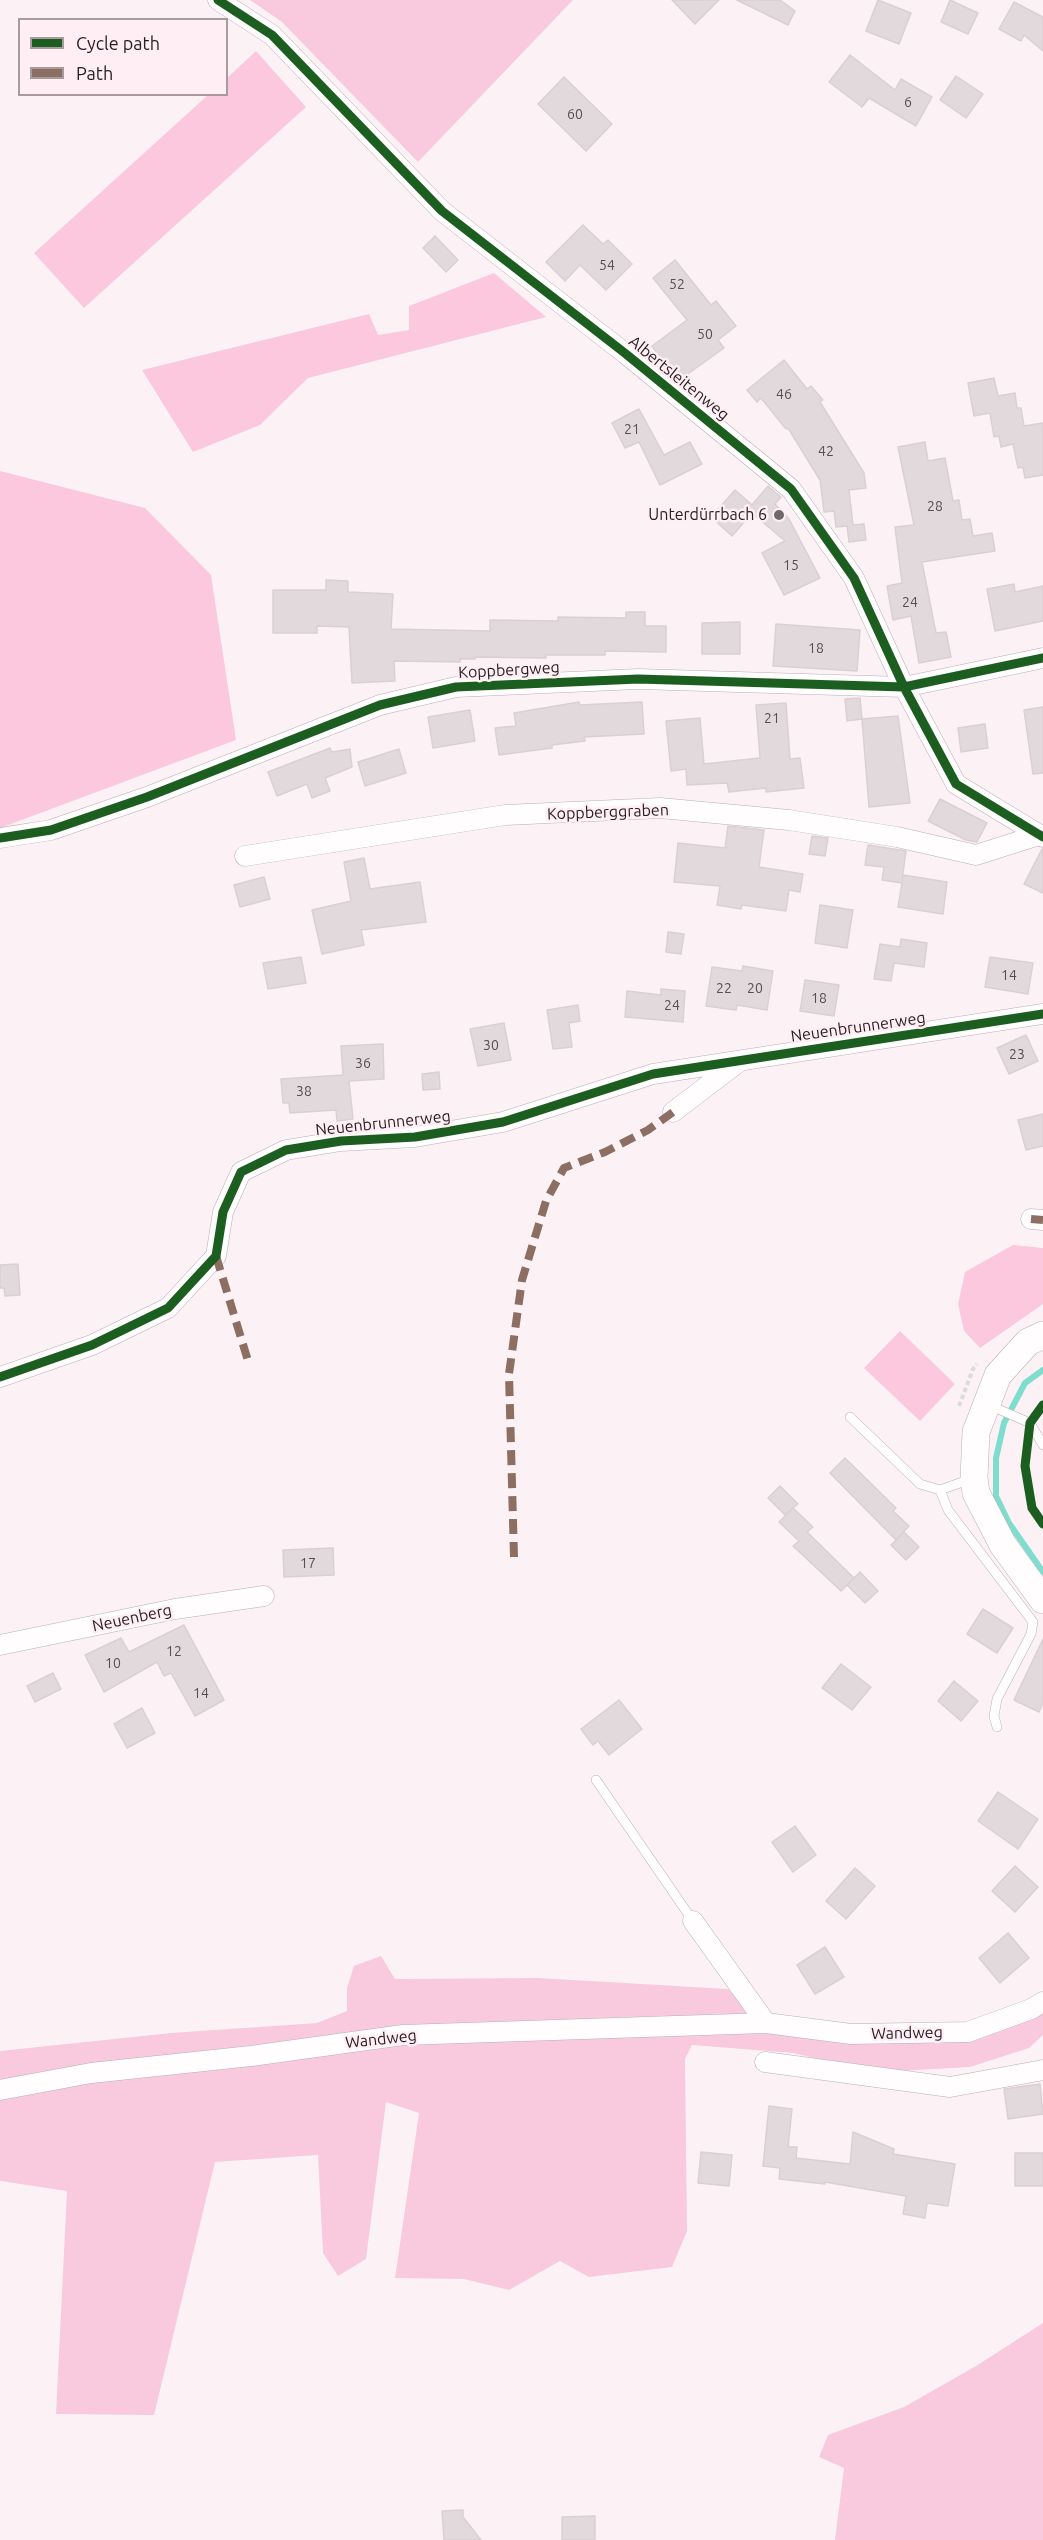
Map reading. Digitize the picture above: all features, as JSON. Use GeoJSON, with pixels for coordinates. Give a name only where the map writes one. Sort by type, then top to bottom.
{"type":"FeatureCollection","features":[{"type":"Feature","properties":{"kind":"street","name":"Albertsleitenweg"},"geometry":{"type":"LineString","coordinates":[[218,0],[272,35],[442,211],[626,354],[791,489],[854,578],[904,687],[956,784],[1041,836]]}},
{"type":"Feature","properties":{"kind":"street","name":"Koppbergweg"},"geometry":{"type":"LineString","coordinates":[[0,838],[51,830],[147,797],[380,705],[456,687],[638,679],[904,687],[1043,658]]}},
{"type":"Feature","properties":{"kind":"street","name":"Koppberggraben"},"geometry":{"type":"LineString","coordinates":[[245,856],[505,815],[660,808],[789,820],[897,837],[976,855],[1041,836]]}},
{"type":"Feature","properties":{"kind":"street","name":"Neuenbrunnerweg"},"geometry":{"type":"LineString","coordinates":[[0,1377],[92,1345],[168,1308],[216,1256],[224,1212],[241,1172],[286,1150],[340,1141],[415,1137],[503,1122],[653,1074],[1043,1014]]}},
{"type":"Feature","properties":{"kind":"street"},"geometry":{"type":"LineString","coordinates":[[674,1112],[741,1059]]}},
{"type":"Feature","properties":{"kind":"street"},"geometry":{"type":"LineString","coordinates":[[1043,1335],[1028,1342],[998,1375],[996,1408],[976,1432],[974,1478],[976,1493],[1003,1545],[1043,1600]]}},
{"type":"Feature","properties":{"kind":"street","name":"Neuenberg"},"geometry":{"type":"LineString","coordinates":[[0,1646],[175,1609],[264,1596]]}},
{"type":"Feature","properties":{"kind":"street"},"geometry":{"type":"LineString","coordinates":[[693,1921],[766,2023]]}},
{"type":"Feature","properties":{"kind":"street","name":"Wandweg"},"geometry":{"type":"LineString","coordinates":[[0,2090],[91,2073],[251,2056],[403,2035],[766,2023],[851,2034],[968,2032],[1031,2009],[1043,2002]]}},
{"type":"Feature","properties":{"kind":"street"},"geometry":{"type":"LineString","coordinates":[[765,2062],[950,2087],[1043,2070]]}},
{"type":"Feature","properties":{"kind":"lane"},"geometry":{"type":"LineString","coordinates":[[996,1408],[1030,1423],[1043,1445]]}},
{"type":"Feature","properties":{"kind":"lane"},"geometry":{"type":"LineString","coordinates":[[850,1417],[920,1484],[940,1490],[974,1478]]}},
{"type":"Feature","properties":{"kind":"lane"},"geometry":{"type":"LineString","coordinates":[[940,1490],[948,1510],[1032,1622],[1030,1634],[997,1699],[994,1716],[997,1727]]}},
{"type":"Feature","properties":{"kind":"lane"},"geometry":{"type":"LineString","coordinates":[[596,1780],[693,1921]]}},
{"type":"Feature","properties":{"kind":"shaded area"},"geometry":{"type":"Polygon","coordinates":[[[250,0],[573,0],[418,162],[282,22],[250,0]]]}},
{"type":"Feature","properties":{"kind":"shaded area"},"geometry":{"type":"Polygon","coordinates":[[[256,51],[306,107],[84,308],[34,253],[207,96],[228,96],[228,77],[256,51]]]}},
{"type":"Feature","properties":{"kind":"shaded area"},"geometry":{"type":"Polygon","coordinates":[[[494,273],[546,317],[308,378],[260,425],[193,452],[142,370],[369,314],[378,335],[409,330],[409,306],[494,273]]]}},
{"type":"Feature","properties":{"kind":"shaded area"},"geometry":{"type":"Polygon","coordinates":[[[0,471],[145,508],[211,575],[236,740],[0,828],[0,471]]]}},
{"type":"Feature","properties":{"kind":"shaded area"},"geometry":{"type":"Polygon","coordinates":[[[1013,1245],[1043,1248],[1043,1304],[980,1348],[964,1331],[958,1304],[965,1272],[1013,1245]]]}},
{"type":"Feature","properties":{"kind":"shaded area"},"geometry":{"type":"Polygon","coordinates":[[[900,1331],[955,1384],[920,1421],[864,1368],[900,1331]]]}},
{"type":"Feature","properties":{"kind":"shaded area"},"geometry":{"type":"Polygon","coordinates":[[[381,1956],[395,1979],[538,1978],[728,1989],[766,2029],[900,2043],[952,2041],[1043,2006],[1043,2035],[1029,2048],[970,2067],[898,2071],[835,2063],[793,2053],[692,2045],[685,2059],[687,2231],[672,2267],[589,2277],[560,2261],[509,2290],[464,2279],[395,2278],[419,2113],[386,2102],[366,2259],[338,2276],[323,2253],[318,2155],[215,2162],[154,2415],[56,2414],[67,2191],[0,2181],[0,2051],[171,2033],[317,2023],[347,2011],[347,1988],[354,1966],[381,1956]]]}},
{"type":"Feature","properties":{"kind":"shaded area"},"geometry":{"type":"Polygon","coordinates":[[[1043,2323],[1043,2540],[835,2540],[844,2468],[819,2457],[828,2435],[904,2407],[976,2366],[1043,2323]]]}},
{"type":"Feature","properties":{"kind":"building"},"geometry":{"type":"Polygon","coordinates":[[[672,0],[719,0],[695,24],[672,0]]]}},
{"type":"Feature","properties":{"kind":"building"},"geometry":{"type":"Polygon","coordinates":[[[737,0],[780,0],[795,11],[788,25],[737,0]]]}},
{"type":"Feature","properties":{"kind":"building"},"geometry":{"type":"Polygon","coordinates":[[[878,0],[911,13],[899,44],[866,31],[878,0]]]}},
{"type":"Feature","properties":{"kind":"building"},"geometry":{"type":"Polygon","coordinates":[[[950,0],[978,13],[968,34],[941,22],[950,0]]]}},
{"type":"Feature","properties":{"kind":"building"},"geometry":{"type":"Polygon","coordinates":[[[1014,2],[1043,17],[1043,51],[1024,35],[1021,41],[999,29],[1014,2]]]}},
{"type":"Feature","properties":{"kind":"building"},"geometry":{"type":"Polygon","coordinates":[[[850,55],[895,90],[901,79],[932,97],[916,126],[869,98],[862,107],[829,82],[850,55]]]}},
{"type":"Feature","properties":{"kind":"building"},"geometry":{"type":"Polygon","coordinates":[[[956,76],[983,94],[966,118],[940,100],[956,76]]]}},
{"type":"Feature","properties":{"kind":"building"},"geometry":{"type":"Polygon","coordinates":[[[564,77],[612,124],[586,151],[538,104],[564,77]]]}},
{"type":"Feature","properties":{"kind":"building"},"geometry":{"type":"Polygon","coordinates":[[[583,225],[603,244],[608,240],[632,264],[606,290],[580,265],[565,281],[546,262],[583,225]]]}},
{"type":"Feature","properties":{"kind":"building"},"geometry":{"type":"Polygon","coordinates":[[[435,236],[458,260],[446,272],[423,248],[435,236]]]}},
{"type":"Feature","properties":{"kind":"building"},"geometry":{"type":"Polygon","coordinates":[[[675,260],[711,305],[716,301],[736,326],[718,340],[724,348],[678,381],[652,346],[687,320],[653,278],[675,260]]]}},
{"type":"Feature","properties":{"kind":"building"},"geometry":{"type":"Polygon","coordinates":[[[784,360],[807,389],[811,386],[823,400],[820,402],[864,473],[866,488],[849,490],[853,525],[864,524],[866,540],[849,542],[847,526],[836,527],[834,511],[824,512],[820,480],[788,428],[786,429],[761,398],[757,402],[747,390],[784,360]]]}},
{"type":"Feature","properties":{"kind":"building"},"geometry":{"type":"Polygon","coordinates":[[[994,378],[998,396],[1015,393],[1017,408],[1021,408],[1024,426],[1043,423],[1043,475],[1025,478],[1023,467],[1018,468],[1013,444],[1001,447],[999,436],[994,437],[990,413],[974,416],[968,383],[994,378]]]}},
{"type":"Feature","properties":{"kind":"building"},"geometry":{"type":"Polygon","coordinates":[[[639,409],[664,455],[690,442],[702,464],[660,485],[639,442],[625,448],[612,423],[639,409]]]}},
{"type":"Feature","properties":{"kind":"building"},"geometry":{"type":"Polygon","coordinates":[[[925,442],[928,461],[945,458],[953,501],[959,500],[962,520],[970,519],[973,536],[992,533],[995,551],[922,562],[936,633],[946,632],[951,657],[919,663],[911,616],[893,620],[887,586],[902,583],[895,527],[914,525],[898,447],[925,442]]]}},
{"type":"Feature","properties":{"kind":"building"},"geometry":{"type":"Polygon","coordinates":[[[768,486],[781,497],[775,504],[789,519],[820,578],[784,595],[762,553],[785,541],[752,513],[732,536],[711,517],[735,490],[752,505],[768,486]]]}},
{"type":"Feature","properties":{"kind":"building"},"geometry":{"type":"Polygon","coordinates":[[[326,580],[348,581],[348,592],[393,594],[391,629],[490,631],[490,620],[558,621],[558,617],[626,618],[626,612],[645,612],[645,626],[666,626],[666,652],[605,651],[605,655],[546,655],[546,658],[475,657],[475,659],[460,659],[460,662],[394,661],[395,681],[352,683],[349,627],[317,626],[317,633],[273,633],[273,590],[326,590],[326,580]]]}},
{"type":"Feature","properties":{"kind":"building"},"geometry":{"type":"Polygon","coordinates":[[[1014,584],[1015,592],[1043,586],[1043,621],[995,631],[987,589],[1014,584]]]}},
{"type":"Feature","properties":{"kind":"building"},"geometry":{"type":"Polygon","coordinates":[[[740,622],[740,654],[702,654],[702,623],[740,622]]]}},
{"type":"Feature","properties":{"kind":"building"},"geometry":{"type":"Polygon","coordinates":[[[776,624],[860,630],[857,671],[773,666],[776,624]]]}},
{"type":"Feature","properties":{"kind":"building"},"geometry":{"type":"Polygon","coordinates":[[[860,698],[862,719],[847,721],[845,699],[860,698]]]}},
{"type":"Feature","properties":{"kind":"building"},"geometry":{"type":"Polygon","coordinates":[[[579,702],[580,705],[642,702],[644,734],[584,737],[585,741],[552,745],[552,748],[499,755],[495,728],[516,726],[514,713],[579,702]]]}},
{"type":"Feature","properties":{"kind":"building"},"geometry":{"type":"Polygon","coordinates":[[[786,703],[790,759],[800,758],[804,788],[766,792],[766,788],[729,792],[727,783],[687,785],[686,769],[671,771],[666,721],[700,718],[704,764],[760,758],[756,705],[786,703]]]}},
{"type":"Feature","properties":{"kind":"building"},"geometry":{"type":"Polygon","coordinates":[[[1043,707],[1043,773],[1033,774],[1024,710],[1043,707]]]}},
{"type":"Feature","properties":{"kind":"building"},"geometry":{"type":"Polygon","coordinates":[[[470,710],[475,741],[433,748],[428,717],[470,710]]]}},
{"type":"Feature","properties":{"kind":"building"},"geometry":{"type":"Polygon","coordinates":[[[898,716],[910,803],[869,807],[862,719],[898,716]]]}},
{"type":"Feature","properties":{"kind":"building"},"geometry":{"type":"Polygon","coordinates":[[[985,724],[988,748],[961,752],[958,728],[985,724]]]}},
{"type":"Feature","properties":{"kind":"building"},"geometry":{"type":"Polygon","coordinates":[[[330,748],[332,752],[350,749],[352,767],[325,778],[330,791],[312,798],[307,784],[277,796],[268,772],[330,748]]]}},
{"type":"Feature","properties":{"kind":"building"},"geometry":{"type":"Polygon","coordinates":[[[399,749],[406,773],[365,786],[358,762],[399,749]]]}},
{"type":"Feature","properties":{"kind":"building"},"geometry":{"type":"Polygon","coordinates":[[[940,799],[987,823],[977,842],[966,840],[928,821],[940,799]]]}},
{"type":"Feature","properties":{"kind":"building"},"geometry":{"type":"Polygon","coordinates":[[[728,826],[764,830],[759,867],[803,874],[800,892],[789,890],[786,911],[742,905],[741,909],[717,905],[720,886],[674,882],[678,843],[725,848],[728,826]]]}},
{"type":"Feature","properties":{"kind":"building"},"geometry":{"type":"Polygon","coordinates":[[[812,836],[828,838],[825,856],[809,854],[812,836]]]}},
{"type":"Feature","properties":{"kind":"building"},"geometry":{"type":"Polygon","coordinates":[[[868,845],[906,851],[902,880],[903,875],[947,882],[943,914],[898,907],[902,883],[882,880],[884,867],[865,865],[868,845]]]}},
{"type":"Feature","properties":{"kind":"building"},"geometry":{"type":"Polygon","coordinates":[[[1043,849],[1043,893],[1024,884],[1043,849]]]}},
{"type":"Feature","properties":{"kind":"building"},"geometry":{"type":"Polygon","coordinates":[[[364,858],[370,889],[420,882],[426,922],[361,930],[364,945],[322,954],[312,910],[351,901],[344,862],[364,858]]]}},
{"type":"Feature","properties":{"kind":"building"},"geometry":{"type":"Polygon","coordinates":[[[264,877],[270,899],[240,907],[234,885],[264,877]]]}},
{"type":"Feature","properties":{"kind":"building"},"geometry":{"type":"Polygon","coordinates":[[[820,905],[853,910],[847,948],[815,943],[820,905]]]}},
{"type":"Feature","properties":{"kind":"building"},"geometry":{"type":"Polygon","coordinates":[[[668,932],[684,934],[681,954],[666,952],[668,932]]]}},
{"type":"Feature","properties":{"kind":"building"},"geometry":{"type":"Polygon","coordinates":[[[901,939],[927,943],[924,967],[894,963],[891,981],[874,979],[880,944],[900,947],[901,939]]]}},
{"type":"Feature","properties":{"kind":"building"},"geometry":{"type":"Polygon","coordinates":[[[301,957],[306,983],[268,989],[263,963],[301,957]]]}},
{"type":"Feature","properties":{"kind":"building"},"geometry":{"type":"Polygon","coordinates":[[[990,957],[1033,963],[1028,994],[985,987],[990,957]]]}},
{"type":"Feature","properties":{"kind":"building"},"geometry":{"type":"Polygon","coordinates":[[[743,966],[773,971],[767,1010],[737,1005],[736,1010],[706,1006],[712,967],[742,971],[743,966]]]}},
{"type":"Feature","properties":{"kind":"building"},"geometry":{"type":"Polygon","coordinates":[[[805,980],[839,985],[834,1016],[800,1011],[805,980]]]}},
{"type":"Feature","properties":{"kind":"building"},"geometry":{"type":"Polygon","coordinates":[[[661,989],[685,991],[683,1022],[625,1017],[627,991],[661,995],[661,989]]]}},
{"type":"Feature","properties":{"kind":"building"},"geometry":{"type":"Polygon","coordinates":[[[578,1005],[580,1021],[569,1023],[572,1047],[553,1049],[547,1010],[578,1005]]]}},
{"type":"Feature","properties":{"kind":"building"},"geometry":{"type":"Polygon","coordinates":[[[504,1023],[511,1060],[478,1066],[470,1029],[504,1023]]]}},
{"type":"Feature","properties":{"kind":"building"},"geometry":{"type":"Polygon","coordinates":[[[1026,1035],[1038,1061],[1009,1074],[997,1048],[1026,1035]]]}},
{"type":"Feature","properties":{"kind":"building"},"geometry":{"type":"Polygon","coordinates":[[[383,1044],[384,1079],[349,1081],[353,1119],[337,1121],[336,1110],[290,1113],[289,1103],[283,1103],[281,1079],[343,1075],[341,1046],[383,1044]]]}},
{"type":"Feature","properties":{"kind":"building"},"geometry":{"type":"Polygon","coordinates":[[[439,1072],[440,1089],[423,1090],[422,1074],[439,1072]]]}},
{"type":"Feature","properties":{"kind":"building"},"geometry":{"type":"Polygon","coordinates":[[[1043,1114],[1043,1146],[1026,1150],[1018,1120],[1043,1114]]]}},
{"type":"Feature","properties":{"kind":"building"},"geometry":{"type":"Polygon","coordinates":[[[18,1264],[20,1295],[5,1296],[4,1288],[0,1288],[0,1265],[18,1264]]]}},
{"type":"Feature","properties":{"kind":"building"},"geometry":{"type":"Polygon","coordinates":[[[845,1458],[896,1508],[893,1511],[909,1526],[896,1540],[830,1473],[845,1458]]]}},
{"type":"Feature","properties":{"kind":"building"},"geometry":{"type":"Polygon","coordinates":[[[780,1486],[798,1504],[793,1508],[813,1527],[807,1532],[854,1578],[841,1591],[793,1546],[799,1541],[779,1522],[792,1509],[785,1515],[768,1498],[780,1486]]]}},
{"type":"Feature","properties":{"kind":"building"},"geometry":{"type":"Polygon","coordinates":[[[904,1532],[919,1547],[906,1560],[891,1545],[904,1532]]]}},
{"type":"Feature","properties":{"kind":"building"},"geometry":{"type":"Polygon","coordinates":[[[333,1548],[334,1575],[284,1577],[283,1550],[333,1548]]]}},
{"type":"Feature","properties":{"kind":"building"},"geometry":{"type":"Polygon","coordinates":[[[860,1572],[878,1591],[865,1603],[847,1585],[860,1572]]]}},
{"type":"Feature","properties":{"kind":"building"},"geometry":{"type":"Polygon","coordinates":[[[983,1609],[1013,1628],[997,1653],[967,1634],[983,1609]]]}},
{"type":"Feature","properties":{"kind":"building"},"geometry":{"type":"Polygon","coordinates":[[[184,1625],[224,1700],[195,1716],[171,1673],[164,1676],[157,1662],[104,1692],[85,1655],[121,1638],[129,1652],[184,1625]]]}},
{"type":"Feature","properties":{"kind":"building"},"geometry":{"type":"Polygon","coordinates":[[[1043,1639],[1043,1703],[1039,1712],[1014,1700],[1043,1639]]]}},
{"type":"Feature","properties":{"kind":"building"},"geometry":{"type":"Polygon","coordinates":[[[841,1664],[871,1687],[852,1710],[822,1688],[841,1664]]]}},
{"type":"Feature","properties":{"kind":"building"},"geometry":{"type":"Polygon","coordinates":[[[53,1673],[61,1689],[35,1702],[27,1686],[53,1673]]]}},
{"type":"Feature","properties":{"kind":"building"},"geometry":{"type":"Polygon","coordinates":[[[954,1681],[978,1701],[961,1721],[938,1701],[954,1681]]]}},
{"type":"Feature","properties":{"kind":"building"},"geometry":{"type":"Polygon","coordinates":[[[619,1700],[642,1729],[609,1755],[598,1741],[593,1745],[581,1729],[619,1700]]]}},
{"type":"Feature","properties":{"kind":"building"},"geometry":{"type":"Polygon","coordinates":[[[142,1708],[155,1733],[127,1748],[114,1724],[142,1708]]]}},
{"type":"Feature","properties":{"kind":"building"},"geometry":{"type":"Polygon","coordinates":[[[998,1792],[1038,1819],[1018,1849],[978,1821],[998,1792]]]}},
{"type":"Feature","properties":{"kind":"building"},"geometry":{"type":"Polygon","coordinates":[[[795,1826],[816,1855],[793,1872],[772,1842],[795,1826]]]}},
{"type":"Feature","properties":{"kind":"building"},"geometry":{"type":"Polygon","coordinates":[[[1015,1866],[1038,1887],[1015,1912],[992,1891],[1015,1866]]]}},
{"type":"Feature","properties":{"kind":"building"},"geometry":{"type":"Polygon","coordinates":[[[855,1868],[875,1886],[846,1919],[826,1901],[855,1868]]]}},
{"type":"Feature","properties":{"kind":"building"},"geometry":{"type":"Polygon","coordinates":[[[1008,1933],[1029,1958],[1000,1983],[979,1958],[1008,1933]]]}},
{"type":"Feature","properties":{"kind":"building"},"geometry":{"type":"Polygon","coordinates":[[[825,1947],[844,1977],[815,1994],[797,1965],[825,1947]]]}},
{"type":"Feature","properties":{"kind":"building"},"geometry":{"type":"Polygon","coordinates":[[[1040,2084],[1043,2114],[1008,2119],[1004,2089],[1040,2084]]]}},
{"type":"Feature","properties":{"kind":"building"},"geometry":{"type":"Polygon","coordinates":[[[769,2106],[792,2109],[788,2147],[797,2147],[796,2158],[850,2164],[853,2132],[894,2149],[893,2154],[955,2164],[948,2206],[927,2203],[925,2218],[903,2214],[906,2196],[825,2182],[825,2184],[779,2179],[780,2168],[763,2166],[769,2106]]]}},
{"type":"Feature","properties":{"kind":"building"},"geometry":{"type":"Polygon","coordinates":[[[701,2152],[732,2155],[729,2186],[698,2183],[701,2152]]]}},
{"type":"Feature","properties":{"kind":"building"},"geometry":{"type":"Polygon","coordinates":[[[1015,2153],[1043,2153],[1043,2186],[1015,2186],[1015,2153]]]}},
{"type":"Feature","properties":{"kind":"building"},"geometry":{"type":"Polygon","coordinates":[[[463,2510],[463,2517],[481,2540],[444,2540],[442,2511],[463,2510]]]}},
{"type":"Feature","properties":{"kind":"building"},"geometry":{"type":"Polygon","coordinates":[[[595,2516],[595,2540],[562,2540],[562,2517],[595,2516]]]}},
{"type":"Feature","properties":{"kind":"waterway"},"geometry":{"type":"LineString","coordinates":[[1043,1370],[1025,1383],[1004,1423],[996,1458],[996,1496],[1009,1523],[1043,1572]]}},
{"type":"Feature","properties":{"kind":"marked path"},"geometry":{"type":"LineString","coordinates":[[514,1557],[509,1374],[522,1280],[546,1201],[564,1168],[605,1152],[648,1130],[673,1112]]}},
{"type":"Feature","properties":{"kind":"marked path"},"geometry":{"type":"LineString","coordinates":[[1031,1219],[1043,1220]]}},
{"type":"Feature","properties":{"kind":"marked path"},"geometry":{"type":"LineString","coordinates":[[216,1256],[249,1364]]}},
{"type":"Feature","properties":{"kind":"cycle path"},"geometry":{"type":"LineString","coordinates":[[218,0],[272,35],[442,211],[626,354],[791,489],[854,578],[904,687],[956,784],[1043,837]]}},
{"type":"Feature","properties":{"kind":"cycle path"},"geometry":{"type":"LineString","coordinates":[[0,838],[51,830],[147,797],[380,705],[456,687],[638,679],[904,687],[1043,658]]}},
{"type":"Feature","properties":{"kind":"cycle path"},"geometry":{"type":"LineString","coordinates":[[0,1377],[92,1345],[168,1308],[216,1256],[223,1212],[241,1172],[286,1150],[341,1141],[415,1137],[503,1122],[653,1074],[1043,1014]]}},
{"type":"Feature","properties":{"kind":"cycle path"},"geometry":{"type":"LineString","coordinates":[[1043,1405],[1030,1423],[1025,1466],[1032,1508],[1043,1524]]}},
{"type":"Feature","properties":{"kind":"place","name":"Unterdürrbach 6"},"geometry":{"type":"Point","coordinates":[779,515]}}]}
